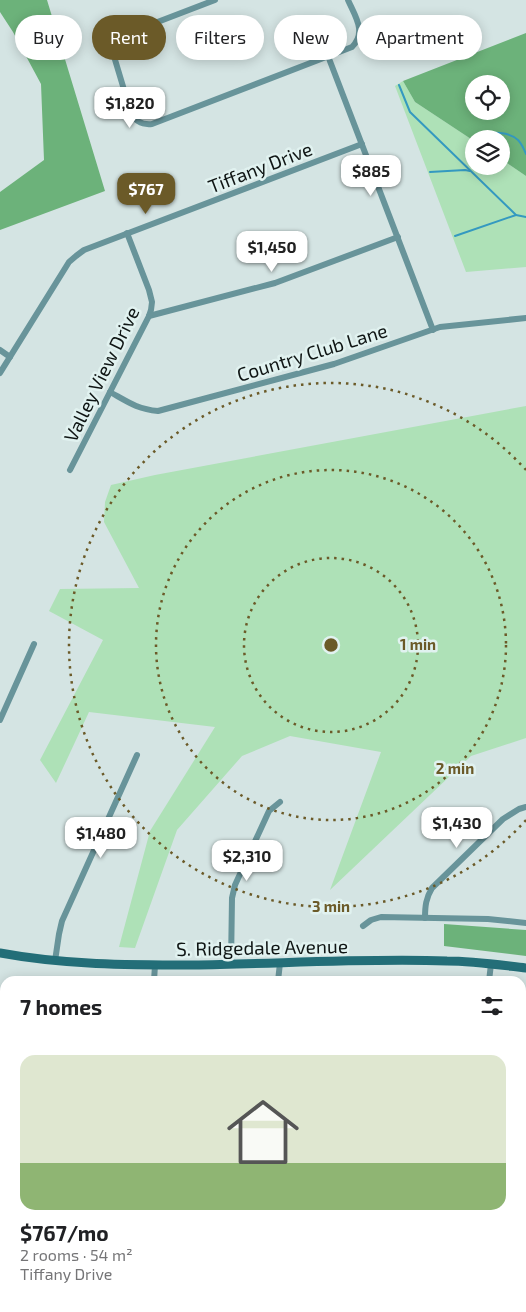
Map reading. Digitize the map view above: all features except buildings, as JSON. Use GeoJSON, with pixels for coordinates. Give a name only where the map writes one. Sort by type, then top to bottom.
{"type":"FeatureCollection","features":[{"type":"Feature","properties":{"kind":"main road","name":"S. Ridgedale Avenue"},"geometry":{"type":"LineString","coordinates":[[0,952],[55,961],[120,965],[396,960],[448,961],[526,968]]}},
{"type":"Feature","properties":{"kind":"street"},"geometry":{"type":"LineString","coordinates":[[214,0],[121,36],[114,43],[113,52],[131,112],[136,121],[142,124],[152,124],[318,60]]}},
{"type":"Feature","properties":{"kind":"street"},"geometry":{"type":"LineString","coordinates":[[347,48],[358,40],[360,34],[348,0]]}},
{"type":"Feature","properties":{"kind":"street"},"geometry":{"type":"LineString","coordinates":[[330,60],[433,330]]}},
{"type":"Feature","properties":{"kind":"street","name":"Tiffany Drive"},"geometry":{"type":"LineString","coordinates":[[0,373],[70,262],[84,250],[362,144]]}},
{"type":"Feature","properties":{"kind":"street","name":"Valley View Drive"},"geometry":{"type":"LineString","coordinates":[[70,470],[151,310],[152,302],[149,290],[128,233]]}},
{"type":"Feature","properties":{"kind":"street"},"geometry":{"type":"LineString","coordinates":[[149,316],[275,284],[398,237]]}},
{"type":"Feature","properties":{"kind":"street","name":"Country Club Lane"},"geometry":{"type":"LineString","coordinates":[[110,392],[136,407],[158,411],[334,364],[440,327],[526,318]]}},
{"type":"Feature","properties":{"kind":"street"},"geometry":{"type":"LineString","coordinates":[[0,350],[10,357]]}},
{"type":"Feature","properties":{"kind":"street"},"geometry":{"type":"LineString","coordinates":[[0,720],[3,707],[34,644]]}},
{"type":"Feature","properties":{"kind":"street"},"geometry":{"type":"LineString","coordinates":[[55,961],[62,921],[136,755]]}},
{"type":"Feature","properties":{"kind":"street"},"geometry":{"type":"LineString","coordinates":[[231,964],[232,898],[235,885],[269,811],[280,802]]}},
{"type":"Feature","properties":{"kind":"street"},"geometry":{"type":"LineString","coordinates":[[424,918],[425,903],[432,888],[503,819],[518,809],[526,807]]}},
{"type":"Feature","properties":{"kind":"street"},"geometry":{"type":"LineString","coordinates":[[363,926],[371,920],[381,917],[488,919],[526,923]]}},
{"type":"Feature","properties":{"kind":"street"},"geometry":{"type":"LineString","coordinates":[[279,976],[280,963]]}},
{"type":"Feature","properties":{"kind":"street"},"geometry":{"type":"LineString","coordinates":[[490,976],[491,964]]}},
{"type":"Feature","properties":{"kind":"street"},"geometry":{"type":"LineString","coordinates":[[154,976],[155,965]]}},
{"type":"Feature","properties":{"kind":"green space"},"geometry":{"type":"Polygon","coordinates":[[[0,0],[47,0],[52,15],[15,15],[15,36],[0,12],[0,0]]]}},
{"type":"Feature","properties":{"kind":"green space"},"geometry":{"type":"Polygon","coordinates":[[[526,33],[526,176],[510,165],[510,130],[465,130],[465,135],[415,102],[403,81],[457,60],[482,60],[482,50],[526,33]]]}},
{"type":"Feature","properties":{"kind":"green space"},"geometry":{"type":"Polygon","coordinates":[[[28,60],[65,60],[105,191],[0,230],[0,192],[44,160],[41,84],[28,60]]]}},
{"type":"Feature","properties":{"kind":"green space"},"geometry":{"type":"Polygon","coordinates":[[[403,81],[415,102],[465,135],[465,175],[510,175],[510,165],[526,176],[526,267],[466,272],[395,86],[403,81]]]}},
{"type":"Feature","properties":{"kind":"green space"},"geometry":{"type":"Polygon","coordinates":[[[526,406],[526,738],[471,756],[330,890],[381,752],[290,736],[242,756],[177,830],[135,948],[119,947],[150,831],[215,727],[89,712],[56,783],[40,760],[103,640],[49,611],[60,589],[139,588],[104,522],[105,502],[111,485],[155,475],[526,406]]]}},
{"type":"Feature","properties":{"kind":"green space"},"geometry":{"type":"Polygon","coordinates":[[[444,924],[526,930],[526,956],[444,946],[444,924]]]}},
{"type":"Feature","properties":{"kind":"waterway"},"geometry":{"type":"LineString","coordinates":[[399,85],[410,112],[516,215],[526,217]]}},
{"type":"Feature","properties":{"kind":"waterway"},"geometry":{"type":"LineString","coordinates":[[510,135],[519,142],[526,154]]}},
{"type":"Feature","properties":{"kind":"waterway"},"geometry":{"type":"LineString","coordinates":[[430,172],[465,170]]}},
{"type":"Feature","properties":{"kind":"waterway"},"geometry":{"type":"LineString","coordinates":[[455,236],[516,215]]}}]}
